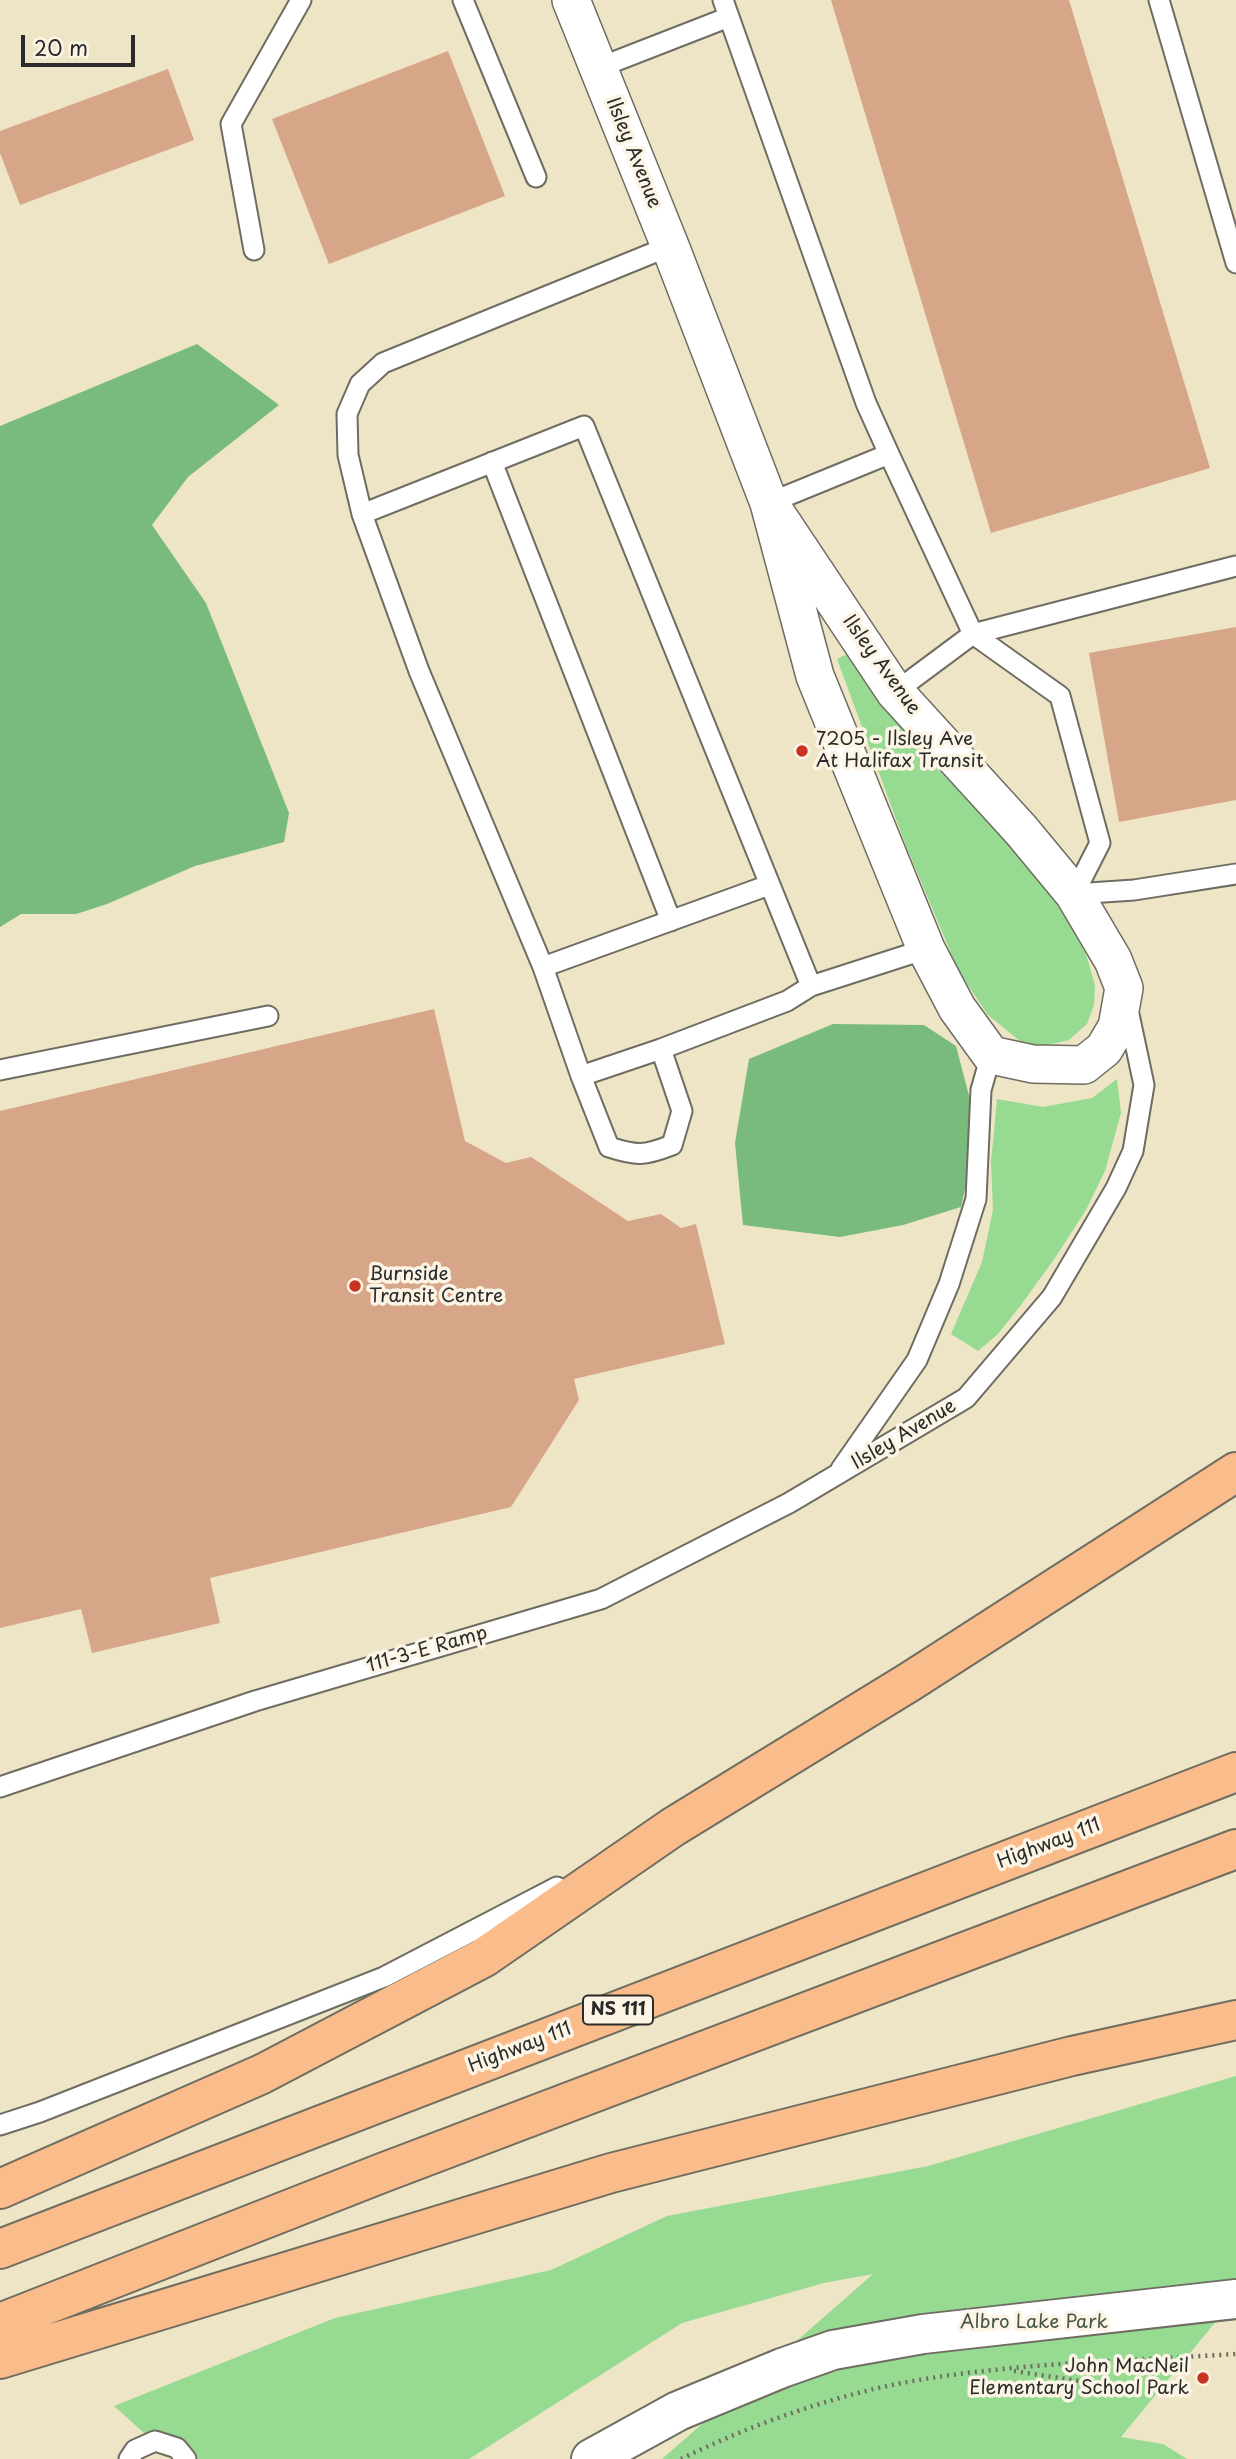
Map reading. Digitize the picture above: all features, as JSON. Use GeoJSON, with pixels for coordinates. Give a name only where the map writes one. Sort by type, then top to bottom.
{"type":"FeatureCollection","features":[{"type":"Feature","properties":{"kind":"highway"},"geometry":{"type":"LineString","coordinates":[[0,2189],[262,2074],[483,1958],[673,1827],[911,1681],[1236,1472]]}},
{"type":"Feature","properties":{"kind":"highway","name":"Highway 111"},"geometry":{"type":"LineString","coordinates":[[0,2249],[1236,1772]]}},
{"type":"Feature","properties":{"kind":"highway"},"geometry":{"type":"LineString","coordinates":[[0,2323],[382,2173],[1236,1849]]}},
{"type":"Feature","properties":{"kind":"highway"},"geometry":{"type":"LineString","coordinates":[[0,2360],[611,2173],[1072,2056],[1236,2020]]}},
{"type":"Feature","properties":{"kind":"street","name":"Ilsley Avenue"},"geometry":{"type":"LineString","coordinates":[[571,0],[769,503],[816,676],[926,949],[957,1007],[991,1055]]}},
{"type":"Feature","properties":{"kind":"street","name":"Ilsley Avenue"},"geometry":{"type":"LineString","coordinates":[[769,503],[895,692],[1021,830],[1074,894],[1113,960],[1124,988]]}},
{"type":"Feature","properties":{"kind":"street"},"geometry":{"type":"LineString","coordinates":[[991,1055],[1033,1064],[1084,1065],[1104,1049],[1117,1027],[1124,988]]}},
{"type":"Feature","properties":{"kind":"street"},"geometry":{"type":"LineString","coordinates":[[591,2459],[678,2412],[782,2368],[833,2350],[923,2334],[1236,2299]]}},
{"type":"Feature","properties":{"kind":"lane"},"geometry":{"type":"LineString","coordinates":[[254,250],[231,124],[301,0]]}},
{"type":"Feature","properties":{"kind":"lane"},"geometry":{"type":"LineString","coordinates":[[463,0],[536,177]]}},
{"type":"Feature","properties":{"kind":"lane"},"geometry":{"type":"LineString","coordinates":[[1159,0],[1236,263]]}},
{"type":"Feature","properties":{"kind":"lane"},"geometry":{"type":"LineString","coordinates":[[598,68],[726,9],[866,403],[974,634],[1060,695],[1100,843],[1074,894]]}},
{"type":"Feature","properties":{"kind":"lane"},"geometry":{"type":"LineString","coordinates":[[661,1049],[682,1111],[672,1145],[632,1155],[609,1147],[543,967],[419,671],[362,514],[348,455],[347,414],[360,384],[383,363],[670,246]]}},
{"type":"Feature","properties":{"kind":"lane"},"geometry":{"type":"LineString","coordinates":[[362,514],[584,426],[811,986]]}},
{"type":"Feature","properties":{"kind":"lane"},"geometry":{"type":"LineString","coordinates":[[769,503],[888,454]]}},
{"type":"Feature","properties":{"kind":"lane"},"geometry":{"type":"LineString","coordinates":[[492,463],[671,921]]}},
{"type":"Feature","properties":{"kind":"lane"},"geometry":{"type":"LineString","coordinates":[[895,692],[974,634],[1236,566]]}},
{"type":"Feature","properties":{"kind":"lane"},"geometry":{"type":"LineString","coordinates":[[1074,894],[1134,890],[1236,874]]}},
{"type":"Feature","properties":{"kind":"lane"},"geometry":{"type":"LineString","coordinates":[[543,967],[769,885]]}},
{"type":"Feature","properties":{"kind":"lane"},"geometry":{"type":"LineString","coordinates":[[581,1076],[661,1049],[787,1000],[811,986],[926,949]]}},
{"type":"Feature","properties":{"kind":"lane","name":"Ilsley Avenue"},"geometry":{"type":"LineString","coordinates":[[836,1475],[966,1398],[1052,1297],[1079,1253],[1116,1188],[1136,1138],[1144,1085],[1124,988]]}},
{"type":"Feature","properties":{"kind":"lane"},"geometry":{"type":"LineString","coordinates":[[0,1070],[268,1016]]}},
{"type":"Feature","properties":{"kind":"lane","name":"Ilsley Avenue"},"geometry":{"type":"LineString","coordinates":[[836,1475],[917,1360],[949,1284],[976,1199],[981,1090],[991,1055]]}},
{"type":"Feature","properties":{"kind":"lane","name":"111-3-E Ramp"},"geometry":{"type":"LineString","coordinates":[[0,1787],[255,1701],[601,1599],[789,1503],[836,1475]]}},
{"type":"Feature","properties":{"kind":"lane"},"geometry":{"type":"LineString","coordinates":[[0,2125],[40,2112],[384,1977],[673,1827]]}},
{"type":"Feature","properties":{"kind":"lane"},"geometry":{"type":"LineString","coordinates":[[129,2459],[135,2450],[155,2441],[177,2448],[186,2459]]}},
{"type":"Feature","properties":{"kind":"path"},"geometry":{"type":"LineString","coordinates":[[681,2459],[740,2432],[891,2385],[1005,2369],[1236,2354]]}},
{"type":"Feature","properties":{"kind":"path"},"geometry":{"type":"LineString","coordinates":[[993,2364],[1005,2369],[1132,2389]]}},
{"type":"Feature","properties":{"kind":"green space"},"geometry":{"type":"Polygon","coordinates":[[[197,344],[279,405],[188,477],[152,525],[206,603],[289,813],[284,842],[195,866],[107,904],[76,914],[21,914],[0,927],[0,426],[197,344]]]}},
{"type":"Feature","properties":{"kind":"green space"},"geometry":{"type":"Polygon","coordinates":[[[847,654],[921,753],[1003,833],[1063,913],[1086,954],[1095,985],[1094,1005],[1087,1024],[1069,1040],[1043,1046],[1021,1042],[988,1015],[959,972],[906,846],[837,659],[847,654]]]}},
{"type":"Feature","properties":{"kind":"green space"},"geometry":{"type":"Polygon","coordinates":[[[833,1024],[924,1025],[956,1046],[978,1130],[961,1207],[903,1225],[840,1237],[743,1225],[735,1143],[749,1059],[833,1024]]]}},
{"type":"Feature","properties":{"kind":"green space"},"geometry":{"type":"Polygon","coordinates":[[[1117,1079],[1121,1113],[1105,1171],[1086,1210],[1021,1305],[998,1334],[978,1351],[951,1334],[982,1262],[993,1210],[991,1162],[997,1099],[1043,1107],[1092,1098],[1117,1079]]]}},
{"type":"Feature","properties":{"kind":"green space","name":"Albro Lake Park"},"geometry":{"type":"Polygon","coordinates":[[[1236,2076],[1236,2297],[1121,2437],[1163,2444],[1187,2459],[662,2459],[873,2274],[824,2283],[682,2323],[469,2459],[173,2459],[114,2406],[335,2318],[551,2270],[667,2216],[928,2166],[1236,2076]]]}},
{"type":"Feature","properties":{"kind":"building"},"geometry":{"type":"Polygon","coordinates":[[[831,0],[1069,0],[1210,468],[991,533],[831,0]]]}},
{"type":"Feature","properties":{"kind":"building"},"geometry":{"type":"Polygon","coordinates":[[[448,51],[505,196],[329,264],[272,119],[448,51]]]}},
{"type":"Feature","properties":{"kind":"building"},"geometry":{"type":"Polygon","coordinates":[[[168,69],[194,140],[20,205],[0,153],[0,131],[168,69]]]}},
{"type":"Feature","properties":{"kind":"building"},"geometry":{"type":"Polygon","coordinates":[[[1236,627],[1236,800],[1119,822],[1089,653],[1236,627]]]}},
{"type":"Feature","properties":{"kind":"building","name":"Burnside Transit Centre"},"geometry":{"type":"Polygon","coordinates":[[[434,1009],[465,1141],[506,1163],[531,1157],[628,1221],[661,1214],[681,1228],[696,1224],[725,1344],[574,1379],[579,1400],[511,1507],[210,1578],[220,1623],[92,1653],[81,1609],[0,1628],[0,1111],[434,1009]]]}},
{"type":"Feature","properties":{"kind":"place","name":"7205 - Ilsley Ave At Halifax Transit"},"geometry":{"type":"Point","coordinates":[802,751]}},
{"type":"Feature","properties":{"kind":"place","name":"Burnside Transit Centre"},"geometry":{"type":"Point","coordinates":[355,1286]}},
{"type":"Feature","properties":{"kind":"place","name":"John MacNeil Elementary School Park"},"geometry":{"type":"Point","coordinates":[1203,2378]}}]}
